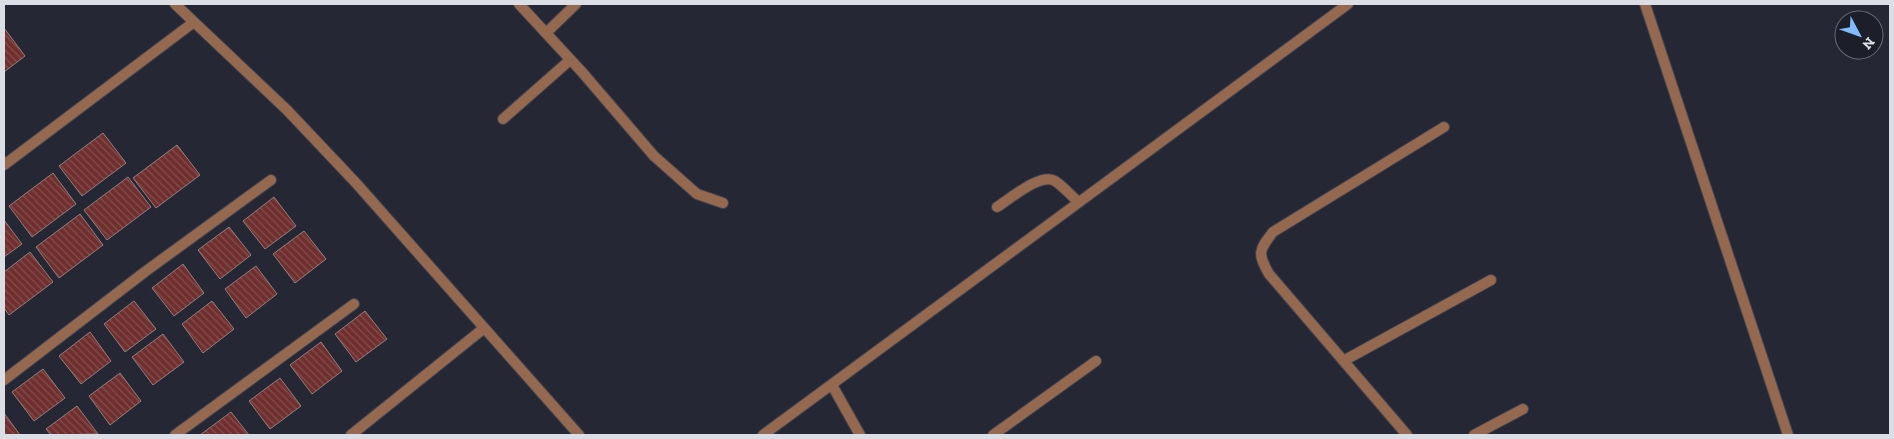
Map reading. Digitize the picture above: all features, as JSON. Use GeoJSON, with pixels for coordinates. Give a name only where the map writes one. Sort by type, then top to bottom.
{"type":"FeatureCollection","features":[{"type":"Feature","properties":{"kind":"street"},"geometry":{"type":"LineString","coordinates":[[175,4],[286,110],[356,184],[579,435]]}},
{"type":"Feature","properties":{"kind":"street"},"geometry":{"type":"LineString","coordinates":[[519,4],[654,156],[697,194],[723,203]]}},
{"type":"Feature","properties":{"kind":"street"},"geometry":{"type":"LineString","coordinates":[[546,33],[576,4]]}},
{"type":"Feature","properties":{"kind":"street"},"geometry":{"type":"LineString","coordinates":[[763,435],[1348,4]]}},
{"type":"Feature","properties":{"kind":"street"},"geometry":{"type":"LineString","coordinates":[[1645,4],[1788,435]]}},
{"type":"Feature","properties":{"kind":"street"},"geometry":{"type":"LineString","coordinates":[[4,165],[194,22]]}},
{"type":"Feature","properties":{"kind":"street"},"geometry":{"type":"LineString","coordinates":[[503,118],[570,60]]}},
{"type":"Feature","properties":{"kind":"street"},"geometry":{"type":"LineString","coordinates":[[1407,435],[1269,274],[1260,259],[1261,248],[1273,232],[1444,126]]}},
{"type":"Feature","properties":{"kind":"street"},"geometry":{"type":"LineString","coordinates":[[997,207],[1037,181],[1046,178],[1055,181],[1079,202]]}},
{"type":"Feature","properties":{"kind":"street"},"geometry":{"type":"LineString","coordinates":[[4,380],[146,271],[271,180]]}},
{"type":"Feature","properties":{"kind":"street"},"geometry":{"type":"LineString","coordinates":[[1344,360],[1491,280]]}},
{"type":"Feature","properties":{"kind":"street"},"geometry":{"type":"LineString","coordinates":[[175,435],[354,304]]}},
{"type":"Feature","properties":{"kind":"street"},"geometry":{"type":"LineString","coordinates":[[351,435],[483,329]]}},
{"type":"Feature","properties":{"kind":"street"},"geometry":{"type":"LineString","coordinates":[[993,435],[1096,361]]}},
{"type":"Feature","properties":{"kind":"street"},"geometry":{"type":"LineString","coordinates":[[832,385],[860,435]]}},
{"type":"Feature","properties":{"kind":"street"},"geometry":{"type":"LineString","coordinates":[[1474,435],[1524,409]]}},
{"type":"Feature","properties":{"kind":"building"},"geometry":{"type":"Polygon","coordinates":[[[4,28],[25,56],[4,72],[4,28]]]}},
{"type":"Feature","properties":{"kind":"building"},"geometry":{"type":"Polygon","coordinates":[[[103,133],[126,163],[82,196],[59,166],[103,133]]]}},
{"type":"Feature","properties":{"kind":"building"},"geometry":{"type":"Polygon","coordinates":[[[177,145],[200,175],[156,208],[133,178],[177,145]]]}},
{"type":"Feature","properties":{"kind":"building"},"geometry":{"type":"Polygon","coordinates":[[[53,173],[76,204],[32,237],[9,206],[53,173]]]}},
{"type":"Feature","properties":{"kind":"building"},"geometry":{"type":"Polygon","coordinates":[[[128,177],[151,207],[107,240],[84,210],[128,177]]]}},
{"type":"Feature","properties":{"kind":"building"},"geometry":{"type":"Polygon","coordinates":[[[274,197],[296,226],[265,249],[243,221],[274,197]]]}},
{"type":"Feature","properties":{"kind":"building"},"geometry":{"type":"Polygon","coordinates":[[[80,214],[103,245],[59,278],[36,247],[80,214]]]}},
{"type":"Feature","properties":{"kind":"building"},"geometry":{"type":"Polygon","coordinates":[[[4,220],[22,244],[4,257],[4,220]]]}},
{"type":"Feature","properties":{"kind":"building"},"geometry":{"type":"Polygon","coordinates":[[[229,227],[251,255],[220,279],[198,250],[229,227]]]}},
{"type":"Feature","properties":{"kind":"building"},"geometry":{"type":"Polygon","coordinates":[[[304,231],[326,259],[295,283],[273,254],[304,231]]]}},
{"type":"Feature","properties":{"kind":"building"},"geometry":{"type":"Polygon","coordinates":[[[30,252],[53,282],[9,315],[4,308],[4,272],[30,252]]]}},
{"type":"Feature","properties":{"kind":"building"},"geometry":{"type":"Polygon","coordinates":[[[183,264],[204,293],[174,316],[152,288],[183,264]]]}},
{"type":"Feature","properties":{"kind":"building"},"geometry":{"type":"Polygon","coordinates":[[[256,266],[277,294],[246,318],[225,289],[256,266]]]}},
{"type":"Feature","properties":{"kind":"building"},"geometry":{"type":"Polygon","coordinates":[[[134,301],[156,329],[125,352],[104,324],[134,301]]]}},
{"type":"Feature","properties":{"kind":"building"},"geometry":{"type":"Polygon","coordinates":[[[212,301],[234,329],[203,353],[182,324],[212,301]]]}},
{"type":"Feature","properties":{"kind":"building"},"geometry":{"type":"Polygon","coordinates":[[[365,311],[387,339],[356,362],[335,334],[365,311]]]}},
{"type":"Feature","properties":{"kind":"building"},"geometry":{"type":"Polygon","coordinates":[[[90,332],[111,361],[81,384],[59,356],[90,332]]]}},
{"type":"Feature","properties":{"kind":"building"},"geometry":{"type":"Polygon","coordinates":[[[163,334],[184,362],[153,385],[132,357],[163,334]]]}},
{"type":"Feature","properties":{"kind":"building"},"geometry":{"type":"Polygon","coordinates":[[[321,342],[342,371],[312,394],[290,365],[321,342]]]}},
{"type":"Feature","properties":{"kind":"building"},"geometry":{"type":"Polygon","coordinates":[[[43,369],[65,398],[34,421],[12,392],[43,369]]]}},
{"type":"Feature","properties":{"kind":"building"},"geometry":{"type":"Polygon","coordinates":[[[120,373],[141,401],[110,425],[89,396],[120,373]]]}},
{"type":"Feature","properties":{"kind":"building"},"geometry":{"type":"Polygon","coordinates":[[[280,378],[301,406],[270,429],[249,401],[280,378]]]}},
{"type":"Feature","properties":{"kind":"building"},"geometry":{"type":"Polygon","coordinates":[[[77,406],[98,434],[51,435],[46,429],[77,406]]]}},
{"type":"Feature","properties":{"kind":"building"},"geometry":{"type":"Polygon","coordinates":[[[231,412],[249,435],[200,435],[231,412]]]}},
{"type":"Feature","properties":{"kind":"building"},"geometry":{"type":"Polygon","coordinates":[[[4,413],[20,435],[4,435],[4,413]]]}}]}
